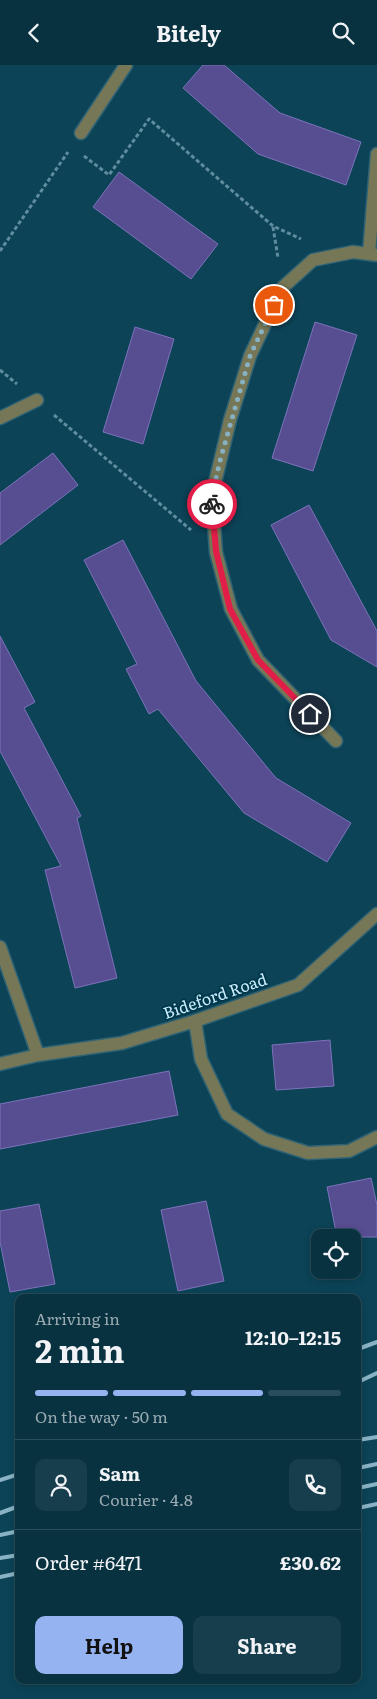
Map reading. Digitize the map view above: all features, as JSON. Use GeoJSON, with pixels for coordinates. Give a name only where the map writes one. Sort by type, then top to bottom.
{"type":"FeatureCollection","features":[{"type":"Feature","properties":{"kind":"street"},"geometry":{"type":"LineString","coordinates":[[81,133],[126,65]]}},
{"type":"Feature","properties":{"kind":"street"},"geometry":{"type":"LineString","coordinates":[[336,741],[258,660],[230,609],[216,551],[212,495],[230,420],[250,356],[282,288],[313,260],[354,252],[373,254],[377,154]]}},
{"type":"Feature","properties":{"kind":"street"},"geometry":{"type":"LineString","coordinates":[[0,418],[36,400]]}},
{"type":"Feature","properties":{"kind":"street","name":"Bideford Road"},"geometry":{"type":"LineString","coordinates":[[0,1064],[38,1055],[122,1043],[195,1021],[298,985],[377,914]]}},
{"type":"Feature","properties":{"kind":"street"},"geometry":{"type":"LineString","coordinates":[[0,947],[38,1055]]}},
{"type":"Feature","properties":{"kind":"street"},"geometry":{"type":"LineString","coordinates":[[195,1021],[201,1059],[227,1114],[264,1139],[308,1153],[349,1151],[377,1137]]}},
{"type":"Feature","properties":{"kind":"path"},"geometry":{"type":"LineString","coordinates":[[72,147],[109,175],[149,119],[273,226],[338,255]]}},
{"type":"Feature","properties":{"kind":"path"},"geometry":{"type":"LineString","coordinates":[[0,251],[81,133]]}},
{"type":"Feature","properties":{"kind":"path"},"geometry":{"type":"LineString","coordinates":[[0,369],[216,551]]}},
{"type":"Feature","properties":{"kind":"building"},"geometry":{"type":"Polygon","coordinates":[[[203,65],[224,65],[280,113],[361,142],[346,185],[258,154],[183,88],[203,65]]]}},
{"type":"Feature","properties":{"kind":"building"},"geometry":{"type":"Polygon","coordinates":[[[119,172],[218,244],[191,279],[93,207],[119,172]]]}},
{"type":"Feature","properties":{"kind":"building"},"geometry":{"type":"Polygon","coordinates":[[[315,322],[357,335],[313,471],[272,458],[315,322]]]}},
{"type":"Feature","properties":{"kind":"building"},"geometry":{"type":"Polygon","coordinates":[[[135,327],[174,339],[143,444],[103,432],[135,327]]]}},
{"type":"Feature","properties":{"kind":"building"},"geometry":{"type":"Polygon","coordinates":[[[53,453],[78,485],[0,545],[0,493],[53,453]]]}},
{"type":"Feature","properties":{"kind":"building"},"geometry":{"type":"Polygon","coordinates":[[[309,505],[377,631],[377,667],[331,640],[271,525],[309,505]]]}},
{"type":"Feature","properties":{"kind":"building"},"geometry":{"type":"Polygon","coordinates":[[[123,540],[196,681],[276,778],[351,823],[327,862],[244,813],[158,709],[149,714],[126,669],[137,664],[84,560],[123,540]]]}},
{"type":"Feature","properties":{"kind":"building"},"geometry":{"type":"Polygon","coordinates":[[[0,636],[35,702],[24,708],[81,816],[77,818],[117,978],[75,988],[45,870],[61,866],[0,751],[0,636]]]}},
{"type":"Feature","properties":{"kind":"building"},"geometry":{"type":"Polygon","coordinates":[[[330,1040],[334,1086],[276,1090],[272,1045],[330,1040]]]}},
{"type":"Feature","properties":{"kind":"building"},"geometry":{"type":"Polygon","coordinates":[[[169,1071],[178,1115],[0,1149],[0,1104],[169,1071]]]}},
{"type":"Feature","properties":{"kind":"building"},"geometry":{"type":"Polygon","coordinates":[[[371,1178],[377,1205],[377,1237],[361,1237],[361,1229],[335,1229],[327,1187],[371,1178]]]}},
{"type":"Feature","properties":{"kind":"building"},"geometry":{"type":"Polygon","coordinates":[[[206,1201],[224,1281],[178,1291],[161,1210],[206,1201]]]}},
{"type":"Feature","properties":{"kind":"building"},"geometry":{"type":"Polygon","coordinates":[[[39,1204],[55,1284],[10,1292],[0,1242],[0,1211],[39,1204]]]}},
{"type":"Feature","properties":{"kind":"railway"},"geometry":{"type":"LineString","coordinates":[[361,1348],[377,1342]]}},
{"type":"Feature","properties":{"kind":"railway"},"geometry":{"type":"LineString","coordinates":[[361,1381],[377,1373]]}},
{"type":"Feature","properties":{"kind":"railway"},"geometry":{"type":"LineString","coordinates":[[361,1440],[377,1437]]}},
{"type":"Feature","properties":{"kind":"railway"},"geometry":{"type":"LineString","coordinates":[[361,1467],[377,1464]]}},
{"type":"Feature","properties":{"kind":"railway"},"geometry":{"type":"LineString","coordinates":[[0,1480],[15,1475]]}},
{"type":"Feature","properties":{"kind":"railway"},"geometry":{"type":"LineString","coordinates":[[361,1487],[377,1484]]}},
{"type":"Feature","properties":{"kind":"railway"},"geometry":{"type":"LineString","coordinates":[[361,1507],[377,1504]]}},
{"type":"Feature","properties":{"kind":"railway"},"geometry":{"type":"LineString","coordinates":[[0,1513],[15,1507]]}},
{"type":"Feature","properties":{"kind":"railway"},"geometry":{"type":"LineString","coordinates":[[0,1535],[15,1532]]}},
{"type":"Feature","properties":{"kind":"railway"},"geometry":{"type":"LineString","coordinates":[[0,1558],[15,1556]]}},
{"type":"Feature","properties":{"kind":"railway"},"geometry":{"type":"LineString","coordinates":[[0,1577],[15,1574]]}},
{"type":"Feature","properties":{"kind":"way so far"},"geometry":{"type":"LineString","coordinates":[[212,504],[212,495],[230,420],[250,356],[274,305]]}},
{"type":"Feature","properties":{"kind":"route"},"geometry":{"type":"LineString","coordinates":[[212,504],[216,551],[230,609],[258,660],[310,714]]}}]}
